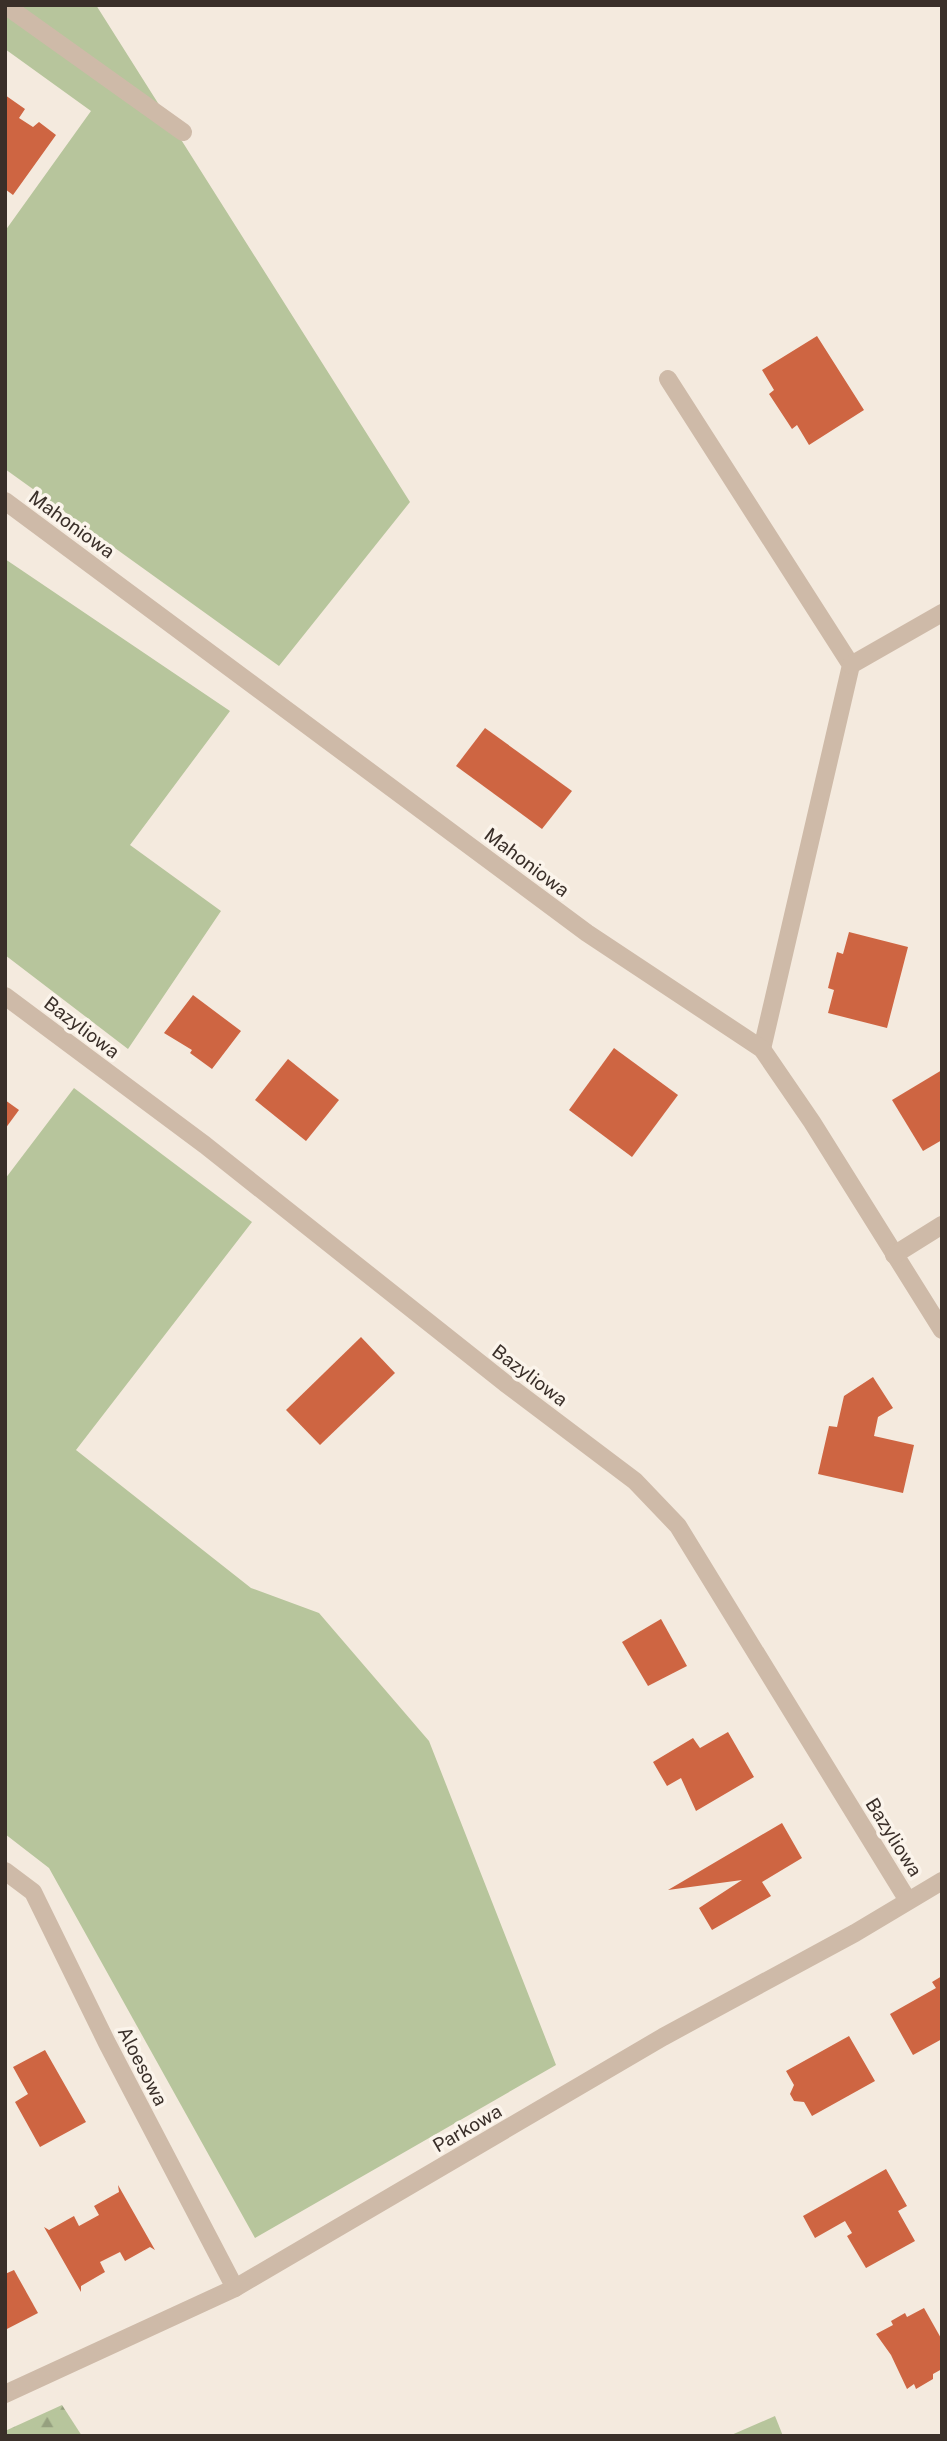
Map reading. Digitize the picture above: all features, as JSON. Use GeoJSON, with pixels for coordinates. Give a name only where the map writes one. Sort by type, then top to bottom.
{"type":"FeatureCollection","features":[{"type":"Feature","properties":{"kind":"street"},"geometry":{"type":"LineString","coordinates":[[5,5],[183,132]]}},
{"type":"Feature","properties":{"kind":"street"},"geometry":{"type":"LineString","coordinates":[[668,379],[851,665],[762,1049]]}},
{"type":"Feature","properties":{"kind":"street","name":"Mahoniowa"},"geometry":{"type":"LineString","coordinates":[[5,501],[587,933],[762,1049],[812,1122],[942,1330]]}},
{"type":"Feature","properties":{"kind":"street"},"geometry":{"type":"LineString","coordinates":[[851,665],[942,613]]}},
{"type":"Feature","properties":{"kind":"street","name":"Bazyliowa"},"geometry":{"type":"LineString","coordinates":[[5,996],[205,1145],[505,1383],[635,1480],[678,1526],[907,1899]]}},
{"type":"Feature","properties":{"kind":"street"},"geometry":{"type":"LineString","coordinates":[[894,1255],[942,1225]]}},
{"type":"Feature","properties":{"kind":"street","name":"Aloesowa"},"geometry":{"type":"LineString","coordinates":[[5,1871],[33,1892],[107,2043],[235,2288]]}},
{"type":"Feature","properties":{"kind":"street","name":"Parkowa"},"geometry":{"type":"LineString","coordinates":[[5,2394],[235,2288],[663,2037],[855,1933],[907,1899],[942,1881]]}},
{"type":"Feature","properties":{"kind":"green space"},"geometry":{"type":"Polygon","coordinates":[[[5,5],[96,5],[410,502],[279,666],[5,469],[5,231],[91,111],[5,49],[5,5]]]}},
{"type":"Feature","properties":{"kind":"green space"},"geometry":{"type":"Polygon","coordinates":[[[5,559],[230,711],[130,845],[221,911],[128,1049],[5,955],[5,559]]]}},
{"type":"Feature","properties":{"kind":"green space"},"geometry":{"type":"Polygon","coordinates":[[[74,1088],[252,1222],[76,1450],[251,1588],[319,1613],[429,1741],[556,2065],[255,2238],[49,1868],[5,1834],[5,1179],[74,1088]]]}},
{"type":"Feature","properties":{"kind":"green space"},"geometry":{"type":"Polygon","coordinates":[[[62,2405],[82,2436],[5,2436],[5,2431],[62,2405]]]}},
{"type":"Feature","properties":{"kind":"green space"},"geometry":{"type":"Polygon","coordinates":[[[775,2416],[783,2436],[729,2436],[775,2416]]]}},
{"type":"Feature","properties":{"kind":"building"},"geometry":{"type":"Polygon","coordinates":[[[5,95],[25,109],[19,118],[33,127],[39,122],[56,135],[13,195],[5,189],[5,95]]]}},
{"type":"Feature","properties":{"kind":"building"},"geometry":{"type":"Polygon","coordinates":[[[817,336],[864,410],[809,445],[797,425],[792,429],[769,394],[774,390],[762,370],[817,336]]]}},
{"type":"Feature","properties":{"kind":"building"},"geometry":{"type":"Polygon","coordinates":[[[485,728],[572,791],[542,829],[456,766],[485,728]]]}},
{"type":"Feature","properties":{"kind":"building"},"geometry":{"type":"Polygon","coordinates":[[[849,932],[908,947],[887,1028],[828,1013],[834,990],[828,988],[837,952],[843,954],[849,932]]]}},
{"type":"Feature","properties":{"kind":"building"},"geometry":{"type":"Polygon","coordinates":[[[193,995],[241,1031],[212,1069],[190,1053],[192,1050],[164,1033],[193,995]]]}},
{"type":"Feature","properties":{"kind":"building"},"geometry":{"type":"Polygon","coordinates":[[[614,1048],[678,1095],[632,1157],[569,1110],[614,1048]]]}},
{"type":"Feature","properties":{"kind":"building"},"geometry":{"type":"Polygon","coordinates":[[[288,1059],[339,1100],[306,1141],[255,1100],[288,1059]]]}},
{"type":"Feature","properties":{"kind":"building"},"geometry":{"type":"Polygon","coordinates":[[[942,1070],[942,1140],[923,1151],[892,1100],[942,1070]]]}},
{"type":"Feature","properties":{"kind":"building"},"geometry":{"type":"Polygon","coordinates":[[[5,1100],[19,1110],[5,1129],[5,1100]]]}},
{"type":"Feature","properties":{"kind":"building"},"geometry":{"type":"Polygon","coordinates":[[[361,1337],[395,1373],[320,1445],[286,1410],[361,1337]]]}},
{"type":"Feature","properties":{"kind":"building"},"geometry":{"type":"Polygon","coordinates":[[[873,1377],[893,1408],[878,1417],[874,1436],[914,1445],[903,1493],[818,1474],[829,1426],[837,1427],[844,1396],[873,1377]]]}},
{"type":"Feature","properties":{"kind":"building"},"geometry":{"type":"Polygon","coordinates":[[[661,1619],[687,1666],[648,1686],[622,1642],[661,1619]]]}},
{"type":"Feature","properties":{"kind":"building"},"geometry":{"type":"Polygon","coordinates":[[[728,1732],[754,1777],[696,1811],[681,1778],[667,1786],[653,1762],[693,1738],[700,1748],[728,1732]]]}},
{"type":"Feature","properties":{"kind":"building"},"geometry":{"type":"Polygon","coordinates":[[[782,1823],[802,1858],[762,1882],[771,1896],[712,1930],[699,1908],[742,1880],[668,1890],[782,1823]]]}},
{"type":"Feature","properties":{"kind":"building"},"geometry":{"type":"Polygon","coordinates":[[[942,1976],[942,2039],[913,2055],[890,2014],[936,1988],[932,1982],[942,1976]]]}},
{"type":"Feature","properties":{"kind":"building"},"geometry":{"type":"Polygon","coordinates":[[[849,2036],[875,2081],[812,2116],[804,2102],[794,2101],[790,2094],[794,2085],[786,2071],[849,2036]]]}},
{"type":"Feature","properties":{"kind":"building"},"geometry":{"type":"Polygon","coordinates":[[[45,2050],[86,2122],[40,2147],[15,2102],[28,2094],[13,2067],[45,2050]]]}},
{"type":"Feature","properties":{"kind":"building"},"geometry":{"type":"Polygon","coordinates":[[[886,2169],[907,2206],[898,2211],[915,2241],[866,2268],[847,2236],[852,2233],[845,2221],[815,2238],[803,2216],[886,2169]]]}},
{"type":"Feature","properties":{"kind":"building"},"geometry":{"type":"Polygon","coordinates":[[[118,2185],[155,2250],[150,2247],[125,2261],[120,2252],[100,2262],[105,2272],[81,2286],[81,2292],[44,2227],[49,2230],[74,2216],[79,2226],[99,2215],[94,2206],[119,2192],[118,2185]]]}},
{"type":"Feature","properties":{"kind":"building"},"geometry":{"type":"Polygon","coordinates":[[[14,2270],[38,2313],[5,2330],[5,2274],[14,2270]]]}},
{"type":"Feature","properties":{"kind":"building"},"geometry":{"type":"Polygon","coordinates":[[[924,2308],[942,2340],[942,2369],[933,2374],[933,2379],[916,2389],[914,2384],[907,2389],[891,2355],[876,2334],[893,2325],[891,2321],[905,2313],[907,2317],[924,2308]]]}}]}
